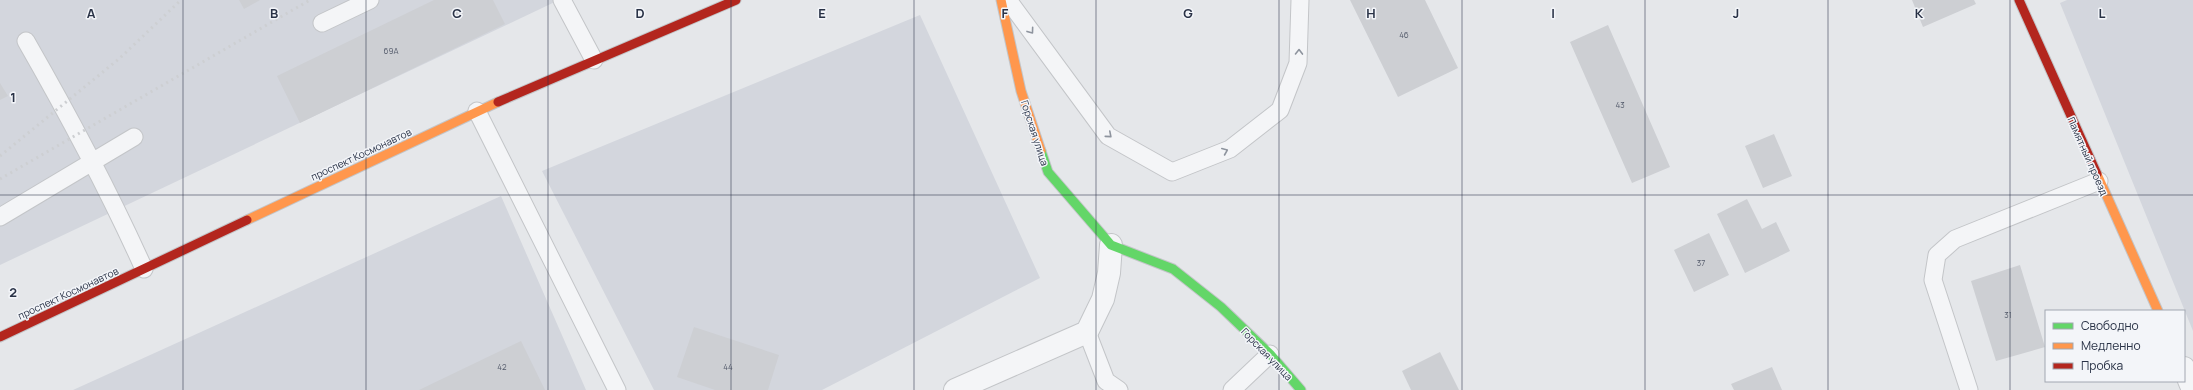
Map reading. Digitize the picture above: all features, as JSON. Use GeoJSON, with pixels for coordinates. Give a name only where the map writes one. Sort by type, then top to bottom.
{"type":"FeatureCollection","features":[{"type":"Feature","properties":{"kind":"street","name":"проспект Космонавтов"},"geometry":{"type":"LineString","coordinates":[[0,337],[477,111],[736,0]]}},
{"type":"Feature","properties":{"kind":"street","name":"Горская улица"},"geometry":{"type":"LineString","coordinates":[[1001,0],[1021,91],[1048,172],[1111,245],[1173,269],[1221,307],[1270,354],[1301,390]]}},
{"type":"Feature","properties":{"kind":"street","name":"Памятный проезд"},"geometry":{"type":"LineString","coordinates":[[2019,0],[2158,310]]}},
{"type":"Feature","properties":{"kind":"street"},"geometry":{"type":"LineString","coordinates":[[955,390],[1087,332],[1103,299],[1109,273],[1111,245]]}},
{"type":"Feature","properties":{"kind":"lane"},"geometry":{"type":"LineString","coordinates":[[322,23],[370,0]]}},
{"type":"Feature","properties":{"kind":"lane"},"geometry":{"type":"LineString","coordinates":[[562,0],[594,60]]}},
{"type":"Feature","properties":{"kind":"lane"},"geometry":{"type":"LineString","coordinates":[[1008,0],[1108,136],[1172,172],[1230,149],[1280,110],[1298,63],[1300,0]]}},
{"type":"Feature","properties":{"kind":"lane"},"geometry":{"type":"LineString","coordinates":[[26,41],[93,162],[144,269]]}},
{"type":"Feature","properties":{"kind":"lane"},"geometry":{"type":"LineString","coordinates":[[477,111],[617,390]]}},
{"type":"Feature","properties":{"kind":"lane"},"geometry":{"type":"LineString","coordinates":[[0,218],[134,137]]}},
{"type":"Feature","properties":{"kind":"lane"},"geometry":{"type":"LineString","coordinates":[[1969,390],[1933,280],[1937,255],[1955,239],[2099,181]]}},
{"type":"Feature","properties":{"kind":"lane"},"geometry":{"type":"LineString","coordinates":[[1087,332],[1106,381],[1119,390]]}},
{"type":"Feature","properties":{"kind":"lane"},"geometry":{"type":"LineString","coordinates":[[1232,390],[1270,354]]}},
{"type":"Feature","properties":{"kind":"shaded area"},"geometry":{"type":"Polygon","coordinates":[[[0,0],[559,0],[0,265],[0,0]]]}},
{"type":"Feature","properties":{"kind":"shaded area"},"geometry":{"type":"Polygon","coordinates":[[[2067,0],[2193,0],[2193,331],[2185,310],[2060,3],[2067,0]]]}},
{"type":"Feature","properties":{"kind":"shaded area"},"geometry":{"type":"Polygon","coordinates":[[[920,15],[1040,278],[822,390],[654,390],[542,171],[920,15]]]}},
{"type":"Feature","properties":{"kind":"shaded area"},"geometry":{"type":"Polygon","coordinates":[[[501,196],[586,390],[73,390],[501,196]]]}},
{"type":"Feature","properties":{"kind":"building"},"geometry":{"type":"Polygon","coordinates":[[[239,0],[260,0],[244,9],[239,0]]]}},
{"type":"Feature","properties":{"kind":"building"},"geometry":{"type":"Polygon","coordinates":[[[434,0],[493,0],[505,24],[300,123],[277,76],[434,0]]]}},
{"type":"Feature","properties":{"kind":"building"},"geometry":{"type":"Polygon","coordinates":[[[1350,0],[1425,0],[1458,68],[1398,97],[1350,0]]]}},
{"type":"Feature","properties":{"kind":"building"},"geometry":{"type":"Polygon","coordinates":[[[1912,0],[1974,0],[1976,4],[1923,27],[1912,0]]]}},
{"type":"Feature","properties":{"kind":"building"},"geometry":{"type":"Polygon","coordinates":[[[1608,25],[1670,167],[1632,183],[1570,42],[1608,25]]]}},
{"type":"Feature","properties":{"kind":"building"},"geometry":{"type":"Polygon","coordinates":[[[0,83],[8,96],[0,100],[0,83]]]}},
{"type":"Feature","properties":{"kind":"building"},"geometry":{"type":"Polygon","coordinates":[[[1774,134],[1792,176],[1763,188],[1745,146],[1774,134]]]}},
{"type":"Feature","properties":{"kind":"building"},"geometry":{"type":"Polygon","coordinates":[[[1747,199],[1762,229],[1776,222],[1790,251],[1745,273],[1717,214],[1747,199]]]}},
{"type":"Feature","properties":{"kind":"building"},"geometry":{"type":"Polygon","coordinates":[[[1709,233],[1729,275],[1694,292],[1674,250],[1709,233]]]}},
{"type":"Feature","properties":{"kind":"building"},"geometry":{"type":"Polygon","coordinates":[[[2020,265],[2045,347],[1996,361],[1971,281],[2020,265]]]}},
{"type":"Feature","properties":{"kind":"building"},"geometry":{"type":"Polygon","coordinates":[[[694,327],[779,355],[768,390],[715,390],[677,377],[694,327]]]}},
{"type":"Feature","properties":{"kind":"building"},"geometry":{"type":"Polygon","coordinates":[[[521,341],[545,390],[419,390],[521,341]]]}},
{"type":"Feature","properties":{"kind":"building"},"geometry":{"type":"Polygon","coordinates":[[[1440,352],[1459,390],[1411,390],[1402,371],[1440,352]]]}},
{"type":"Feature","properties":{"kind":"building"},"geometry":{"type":"Polygon","coordinates":[[[1772,367],[1782,390],[1734,390],[1731,384],[1772,367]]]}},
{"type":"Feature","properties":{"kind":"railway"},"geometry":{"type":"LineString","coordinates":[[0,156],[120,58],[181,0]]}},
{"type":"Feature","properties":{"kind":"railway"},"geometry":{"type":"LineString","coordinates":[[0,179],[310,0]]}},
{"type":"Feature","properties":{"kind":"traffic: fast"},"geometry":{"type":"LineString","coordinates":[[1041,151],[1048,172],[1111,245],[1173,269],[1221,307],[1270,354],[1301,390]]}},
{"type":"Feature","properties":{"kind":"traffic: slow"},"geometry":{"type":"LineString","coordinates":[[1001,0],[1021,91],[1041,151]]}},
{"type":"Feature","properties":{"kind":"traffic: slow"},"geometry":{"type":"LineString","coordinates":[[247,220],[498,102]]}},
{"type":"Feature","properties":{"kind":"traffic: slow"},"geometry":{"type":"LineString","coordinates":[[2097,174],[2158,310]]}},
{"type":"Feature","properties":{"kind":"traffic: jam"},"geometry":{"type":"LineString","coordinates":[[498,102],[736,0]]}},
{"type":"Feature","properties":{"kind":"traffic: jam"},"geometry":{"type":"LineString","coordinates":[[2019,0],[2097,174]]}},
{"type":"Feature","properties":{"kind":"traffic: jam"},"geometry":{"type":"LineString","coordinates":[[0,337],[247,220]]}}]}
